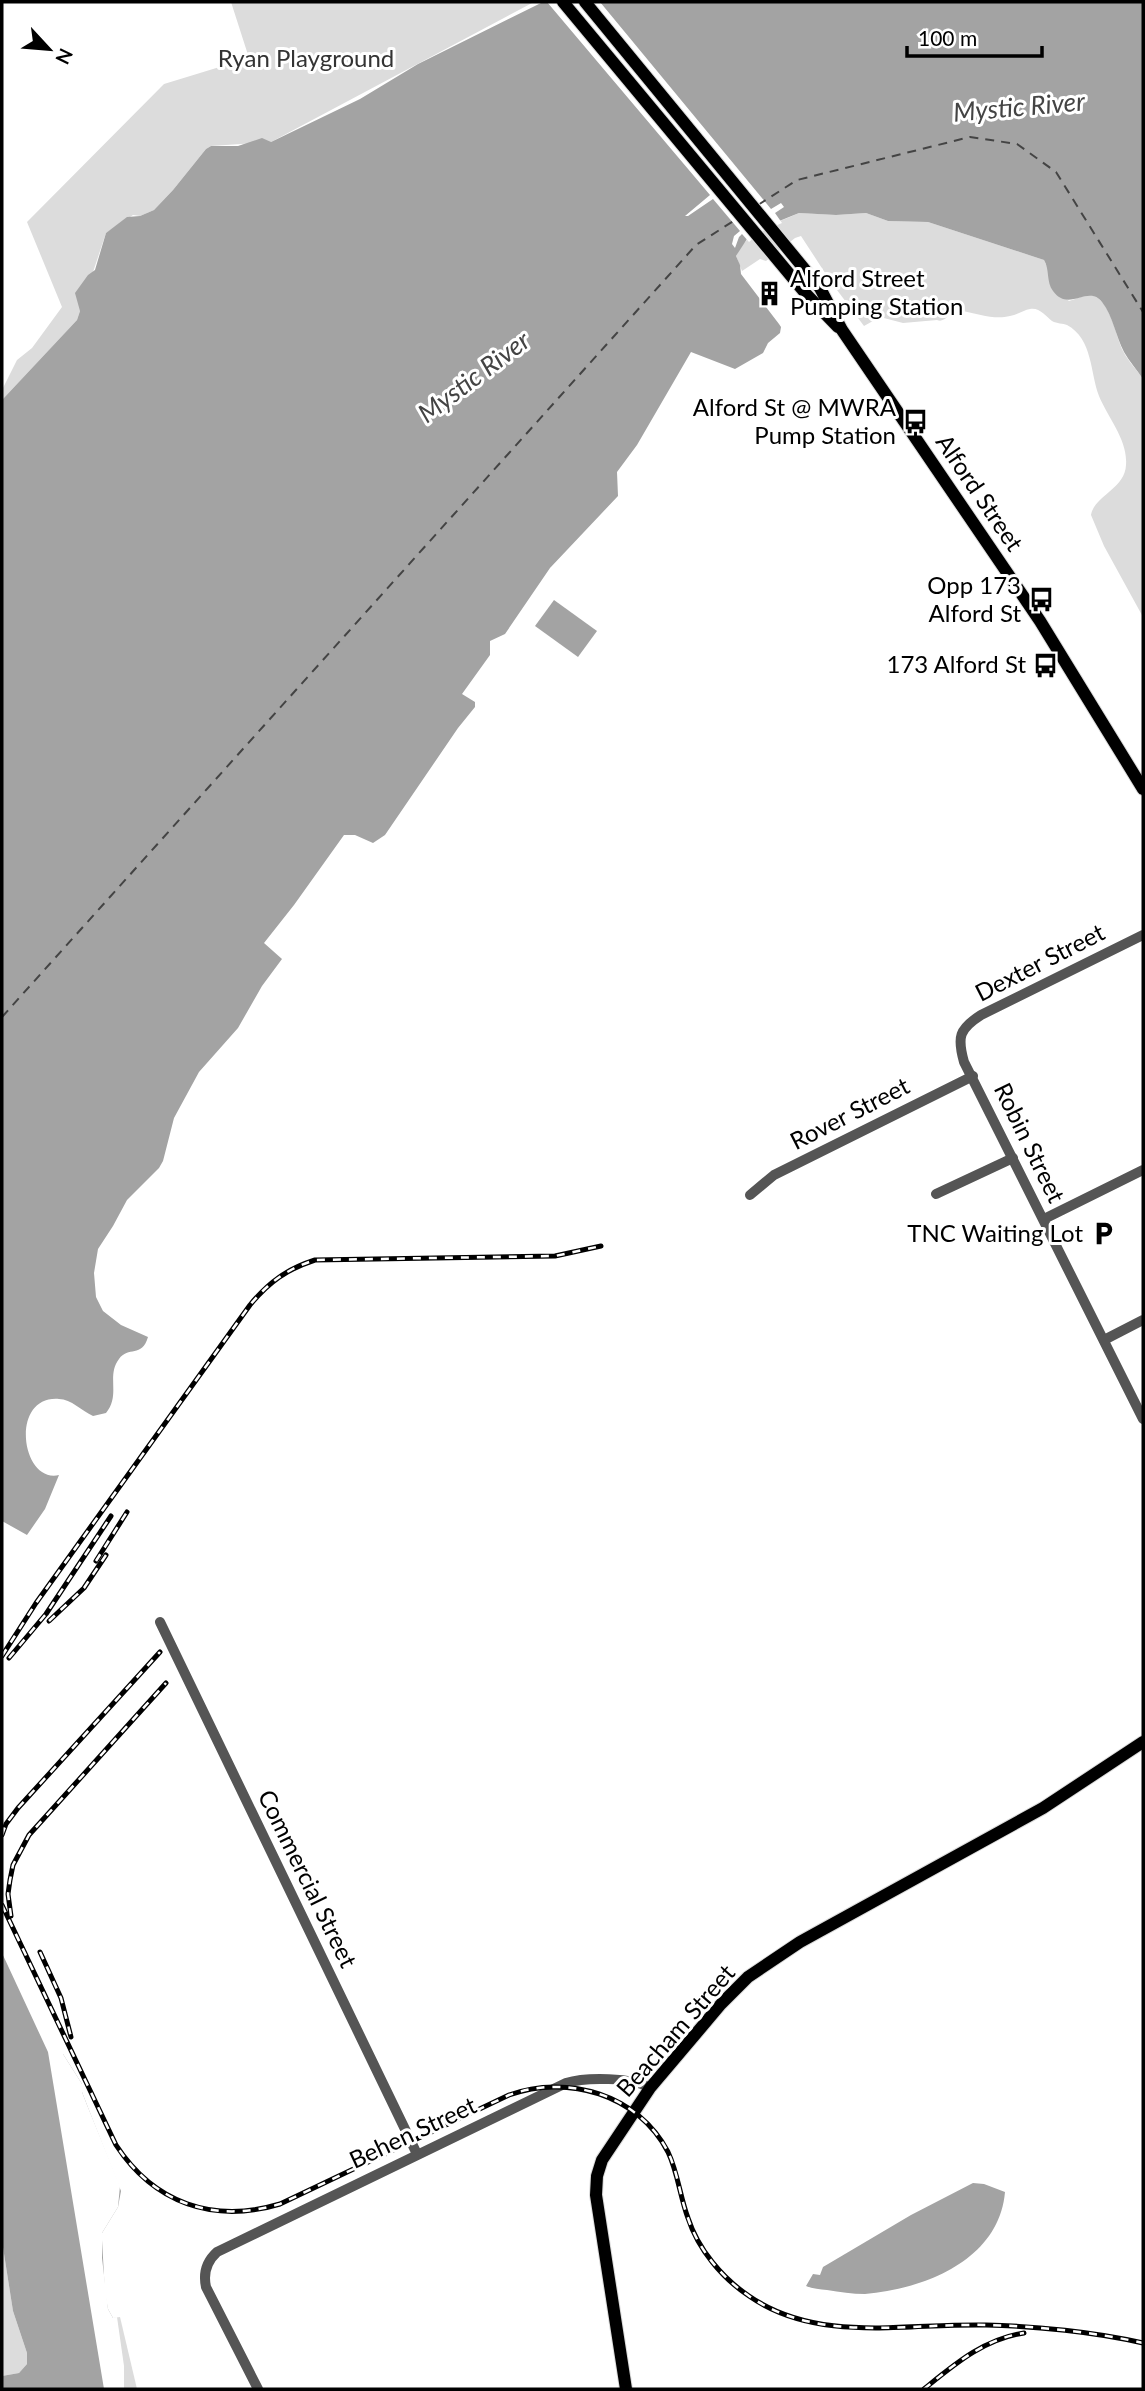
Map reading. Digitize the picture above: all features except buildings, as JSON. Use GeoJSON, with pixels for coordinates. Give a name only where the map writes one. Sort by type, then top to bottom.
{"type":"FeatureCollection","features":[{"type":"Feature","properties":{"kind":"main road","name":"Alford Street"},"geometry":{"type":"LineString","coordinates":[[563,2],[806,294],[842,331]]}},
{"type":"Feature","properties":{"kind":"main road","name":"Alford Street"},"geometry":{"type":"LineString","coordinates":[[584,2],[807,271],[828,301],[842,331],[1032,610],[1143,789]]}},
{"type":"Feature","properties":{"kind":"main road","name":"Beacham Street"},"geometry":{"type":"LineString","coordinates":[[626,2389],[596,2182],[606,2153],[650,2088],[721,2004],[760,1968],[811,1936],[1030,1816],[1143,1742]]}},
{"type":"Feature","properties":{"kind":"street","name":"Dexter Street"},"geometry":{"type":"LineString","coordinates":[[961,1035],[968,1023],[981,1015],[1143,935]]}},
{"type":"Feature","properties":{"kind":"street","name":"Robin Street"},"geometry":{"type":"LineString","coordinates":[[961,1035],[960,1047],[964,1062],[1143,1419]]}},
{"type":"Feature","properties":{"kind":"street","name":"Rover Street"},"geometry":{"type":"LineString","coordinates":[[750,1195],[774,1175],[972,1076]]}},
{"type":"Feature","properties":{"kind":"street"},"geometry":{"type":"LineString","coordinates":[[936,1194],[1013,1158]]}},
{"type":"Feature","properties":{"kind":"street"},"geometry":{"type":"LineString","coordinates":[[1044,1219],[1143,1170]]}},
{"type":"Feature","properties":{"kind":"street"},"geometry":{"type":"LineString","coordinates":[[1104,1340],[1143,1320]]}},
{"type":"Feature","properties":{"kind":"street","name":"Commercial Street"},"geometry":{"type":"LineString","coordinates":[[160,1622],[417,2154]]}},
{"type":"Feature","properties":{"kind":"street","name":"Behen Street"},"geometry":{"type":"LineString","coordinates":[[258,2389],[206,2287],[204,2277],[207,2265],[212,2256],[221,2249],[572,2081],[633,2081],[650,2088]]}},
{"type":"Feature","properties":{"kind":"green space","name":"Ryan Playground"},"geometry":{"type":"Polygon","coordinates":[[[231,2],[534,2],[271,142],[211,146],[206,149],[154,210],[140,216],[133,215],[106,233],[77,320],[2,400],[2,390],[17,360],[32,348],[62,307],[27,222],[164,84],[249,58],[231,2]]]}},
{"type":"Feature","properties":{"kind":"green space"},"geometry":{"type":"Polygon","coordinates":[[[799,213],[866,213],[888,221],[928,222],[1044,260],[1049,271],[1050,285],[1069,301],[1090,295],[1106,306],[1123,351],[1143,379],[1143,617],[1104,546],[1091,515],[1093,508],[1121,480],[1126,456],[1121,438],[1099,396],[1082,339],[1067,325],[1052,321],[1036,309],[998,317],[959,311],[940,321],[903,323],[880,317],[864,326],[801,236],[766,261],[760,259],[742,271],[736,256],[748,239],[755,233],[799,213]]]}},
{"type":"Feature","properties":{"kind":"green space"},"geometry":{"type":"Polygon","coordinates":[[[2,2241],[13,2311],[27,2353],[27,2364],[19,2373],[2,2376],[2,2241]]]}},
{"type":"Feature","properties":{"kind":"green space"},"geometry":{"type":"Polygon","coordinates":[[[120,2317],[137,2389],[120,2389],[113,2318],[120,2317]]]}},
{"type":"Feature","properties":{"kind":"water","name":"Mystic River"},"geometry":{"type":"Polygon","coordinates":[[[543,2],[1143,2],[1143,379],[1124,352],[1102,302],[1091,296],[1072,299],[1059,297],[1051,287],[1044,260],[928,222],[888,221],[866,213],[799,213],[757,230],[747,239],[736,256],[741,274],[781,327],[780,333],[768,343],[763,353],[735,369],[691,352],[637,445],[617,472],[618,496],[550,568],[505,634],[490,641],[490,655],[462,694],[475,702],[475,707],[385,835],[373,843],[355,835],[344,835],[264,943],[282,959],[262,986],[238,1028],[199,1072],[174,1118],[163,1161],[127,1200],[98,1249],[94,1273],[96,1297],[103,1311],[121,1325],[148,1337],[139,1350],[126,1353],[115,1365],[113,1399],[106,1413],[93,1416],[63,1400],[43,1401],[33,1410],[27,1424],[29,1454],[36,1466],[46,1474],[59,1475],[45,1509],[27,1535],[2,1521],[2,400],[77,320],[80,311],[75,293],[95,270],[106,233],[127,217],[140,216],[154,210],[206,149],[211,146],[238,146],[262,138],[271,142],[360,99],[418,64],[543,2]]]}},
{"type":"Feature","properties":{"kind":"water"},"geometry":{"type":"Polygon","coordinates":[[[554,600],[597,631],[578,657],[535,626],[554,600]]]}},
{"type":"Feature","properties":{"kind":"water"},"geometry":{"type":"Polygon","coordinates":[[[2,1952],[43,2029],[82,2084],[82,2092],[121,2191],[118,2207],[102,2233],[105,2293],[113,2318],[120,2389],[2,2389],[2,2376],[19,2373],[27,2364],[27,2353],[13,2311],[2,2241],[2,1952]]]}},
{"type":"Feature","properties":{"kind":"water"},"geometry":{"type":"Polygon","coordinates":[[[973,2183],[1005,2192],[1000,2216],[989,2236],[974,2253],[955,2267],[911,2286],[865,2294],[806,2286],[813,2274],[820,2275],[823,2267],[911,2215],[973,2183]]]}},
{"type":"Feature","properties":{"kind":"pier"},"geometry":{"type":"Polygon","coordinates":[[[547,2],[600,2],[771,209],[781,203],[784,207],[775,213],[782,223],[759,233],[749,242],[742,234],[735,248],[732,244],[734,236],[740,231],[713,199],[685,216],[710,195],[547,2]]]}},
{"type":"Feature","properties":{"kind":"pier"},"geometry":{"type":"Polygon","coordinates":[[[2,1948],[53,2040],[63,2050],[82,2084],[82,2092],[120,2186],[118,2207],[102,2233],[102,2258],[108,2309],[113,2318],[117,2317],[124,2366],[124,2389],[104,2389],[48,2052],[2,1948]]]}},
{"type":"Feature","properties":{"kind":"ferry route"},"geometry":{"type":"LineString","coordinates":[[758,205],[797,180],[970,137],[1017,144],[1056,172],[1143,312]]}},
{"type":"Feature","properties":{"kind":"ferry route"},"geometry":{"type":"LineString","coordinates":[[2,1017],[696,245],[735,220]]}},
{"type":"Feature","properties":{"kind":"railway"},"geometry":{"type":"LineString","coordinates":[[2,1656],[36,1603],[250,1305],[279,1277],[315,1260],[555,1256],[601,1246]]}},
{"type":"Feature","properties":{"kind":"railway"},"geometry":{"type":"LineString","coordinates":[[96,1561],[127,1512]]}},
{"type":"Feature","properties":{"kind":"railway"},"geometry":{"type":"LineString","coordinates":[[9,1658],[46,1614],[111,1516]]}},
{"type":"Feature","properties":{"kind":"railway"},"geometry":{"type":"LineString","coordinates":[[49,1621],[84,1588],[106,1555]]}},
{"type":"Feature","properties":{"kind":"railway"},"geometry":{"type":"LineString","coordinates":[[2,1835],[6,1824],[18,1808],[160,1652]]}},
{"type":"Feature","properties":{"kind":"railway"},"geometry":{"type":"LineString","coordinates":[[11,1916],[8,1894],[13,1865],[29,1835],[166,1683]]}},
{"type":"Feature","properties":{"kind":"railway"},"geometry":{"type":"LineString","coordinates":[[2,1905],[116,2145],[148,2182],[187,2204],[231,2211],[255,2210],[280,2204],[509,2095],[531,2089],[577,2089],[620,2103],[639,2116],[655,2132],[668,2152],[692,2230],[705,2252],[720,2272],[739,2289],[776,2311],[833,2326],[1024,2327],[1085,2333],[1143,2343]]}},
{"type":"Feature","properties":{"kind":"railway"},"geometry":{"type":"LineString","coordinates":[[40,1952],[61,1998],[71,2037]]}},
{"type":"Feature","properties":{"kind":"railway"},"geometry":{"type":"LineString","coordinates":[[924,2389],[983,2347],[1024,2333]]}},
{"type":"Feature","properties":{"kind":"place","name":"Alford Street Pumping Station"},"geometry":{"type":"Point","coordinates":[770,293]}},
{"type":"Feature","properties":{"kind":"place","name":"Alford St @ MWRA Pump Station"},"geometry":{"type":"Point","coordinates":[916,422]}},
{"type":"Feature","properties":{"kind":"place","name":"Opp 173 Alford St"},"geometry":{"type":"Point","coordinates":[1041,600]}},
{"type":"Feature","properties":{"kind":"place","name":"173 Alford St"},"geometry":{"type":"Point","coordinates":[1046,665]}},
{"type":"Feature","properties":{"kind":"place","name":"TNC Waiting Lot"},"geometry":{"type":"Point","coordinates":[1103,1234]}}]}
